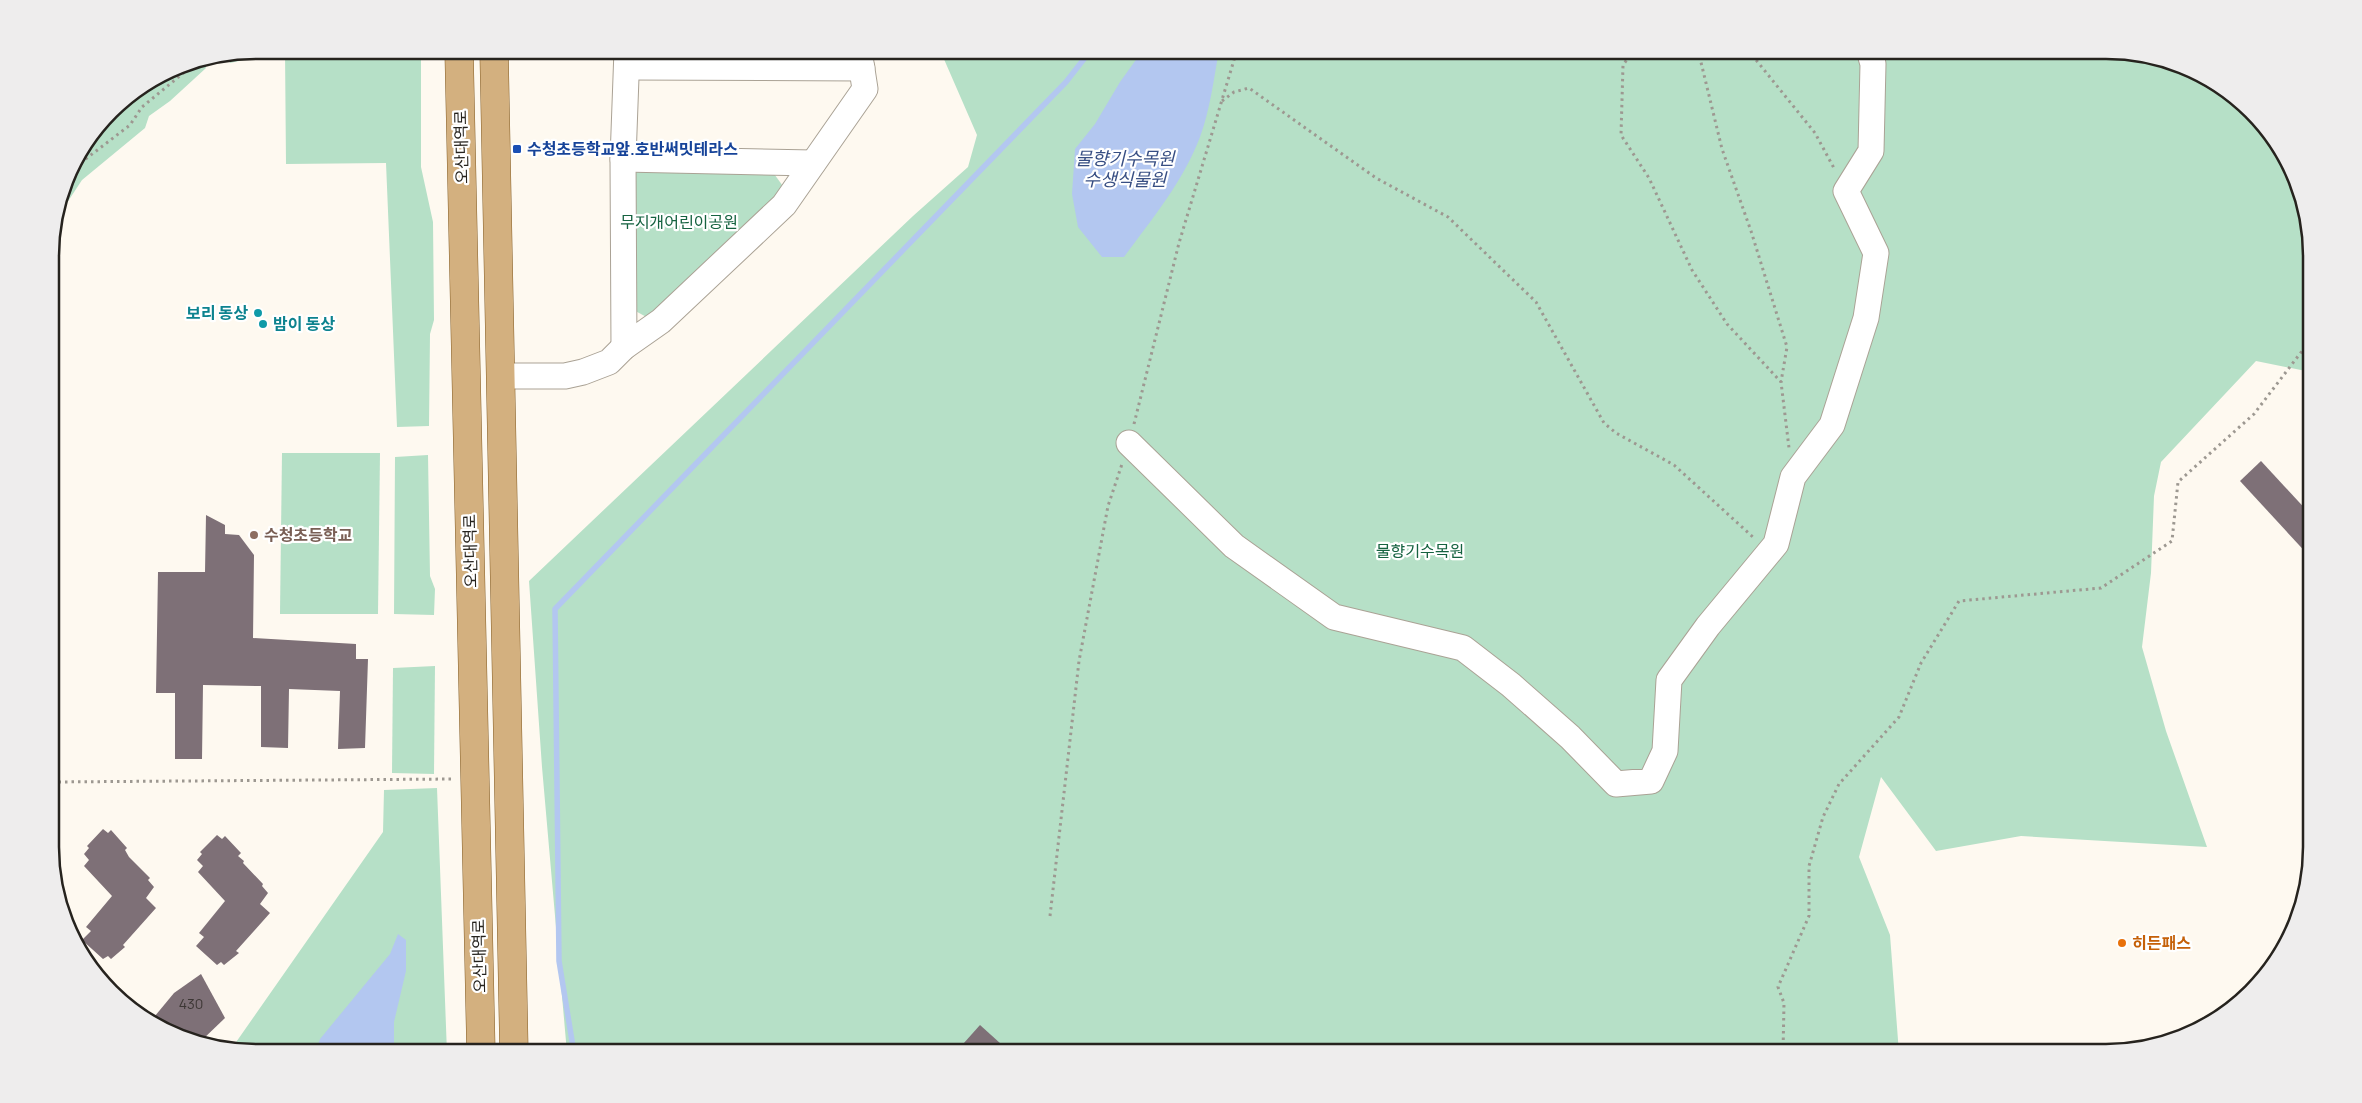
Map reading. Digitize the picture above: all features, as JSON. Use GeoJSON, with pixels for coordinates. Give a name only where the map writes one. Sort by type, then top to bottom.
{"type":"FeatureCollection","features":[{"type":"Feature","properties":{"kind":"main road","name":"오산대역로"},"geometry":{"type":"LineString","coordinates":[[459,59],[481,1044]]}},
{"type":"Feature","properties":{"kind":"main road","name":"오산대역로"},"geometry":{"type":"LineString","coordinates":[[494,59],[514,1044]]}},
{"type":"Feature","properties":{"kind":"street"},"geometry":{"type":"LineString","coordinates":[[624,347],[623,159],[627,59]]}},
{"type":"Feature","properties":{"kind":"street"},"geometry":{"type":"LineString","coordinates":[[500,376],[550,377],[583,372],[608,362],[624,347],[661,321],[784,205],[865,89],[860,59]]}},
{"type":"Feature","properties":{"kind":"street"},"geometry":{"type":"LineString","coordinates":[[1129,443],[1234,546],[1334,617],[1463,648],[1511,685],[1570,737],[1616,784],[1650,781],[1665,751],[1668,680],[1708,626],[1776,544],[1793,477],[1832,425],[1866,318],[1876,254],[1846,191],[1872,151],[1872,59]]}},
{"type":"Feature","properties":{"kind":"street"},"geometry":{"type":"LineString","coordinates":[[623,159],[813,163]]}},
{"type":"Feature","properties":{"kind":"path"},"geometry":{"type":"LineString","coordinates":[[1050,916],[1079,661],[1108,506],[1129,443],[1179,243],[1234,59]]}},
{"type":"Feature","properties":{"kind":"path"},"geometry":{"type":"LineString","coordinates":[[1627,59],[1623,64],[1621,135],[1649,178],[1692,270],[1727,324],[1781,382]]}},
{"type":"Feature","properties":{"kind":"path"},"geometry":{"type":"LineString","coordinates":[[1700,59],[1722,149],[1751,231],[1788,347],[1781,382],[1793,477]]}},
{"type":"Feature","properties":{"kind":"path"},"geometry":{"type":"LineString","coordinates":[[1755,59],[1815,133],[1846,191]]}},
{"type":"Feature","properties":{"kind":"path"},"geometry":{"type":"LineString","coordinates":[[83,161],[130,125],[142,107],[186,71]]}},
{"type":"Feature","properties":{"kind":"path"},"geometry":{"type":"LineString","coordinates":[[1221,102],[1234,92],[1249,88],[1376,178],[1448,217],[1536,302],[1604,423],[1616,434],[1674,465],[1768,552]]}},
{"type":"Feature","properties":{"kind":"path"},"geometry":{"type":"LineString","coordinates":[[1783,1044],[1784,1002],[1778,987],[1808,916],[1809,866],[1823,817],[1839,784],[1899,717],[1921,663],[1959,601],[2101,588],[2172,542],[2178,482],[2254,414],[2303,351]]}},
{"type":"Feature","properties":{"kind":"path"},"geometry":{"type":"LineString","coordinates":[[59,782],[475,779]]}},
{"type":"Feature","properties":{"kind":"green space"},"geometry":{"type":"Polygon","coordinates":[[[248,59],[230,63],[230,60],[248,59]]]}},
{"type":"Feature","properties":{"kind":"green space"},"geometry":{"type":"Polygon","coordinates":[[[285,59],[421,59],[421,167],[433,222],[434,320],[430,334],[429,426],[397,427],[386,163],[286,164],[285,59]]]}},
{"type":"Feature","properties":{"kind":"green space","name":"물향기수목원"},"geometry":{"type":"Polygon","coordinates":[[[944,59],[2119,59],[2157,65],[2205,85],[2246,116],[2277,157],[2297,205],[2303,243],[2303,370],[2256,361],[2161,462],[2154,496],[2151,573],[2142,647],[2166,731],[2207,847],[2021,836],[1936,851],[1881,777],[1859,857],[1890,935],[1898,1044],[566,1044],[542,767],[529,581],[913,216],[968,167],[977,135],[944,59]]]}},
{"type":"Feature","properties":{"kind":"green space"},"geometry":{"type":"Polygon","coordinates":[[[205,65],[206,68],[170,101],[149,116],[145,128],[82,180],[65,206],[85,157],[116,116],[157,85],[205,65]]]}},
{"type":"Feature","properties":{"kind":"green space","name":"무지개어린이공원"},"geometry":{"type":"Polygon","coordinates":[[[638,171],[772,171],[785,189],[652,320],[628,307],[628,180],[638,171]]]}},
{"type":"Feature","properties":{"kind":"green space"},"geometry":{"type":"Polygon","coordinates":[[[282,453],[380,453],[378,614],[280,614],[282,453]]]}},
{"type":"Feature","properties":{"kind":"green space"},"geometry":{"type":"Polygon","coordinates":[[[428,455],[430,576],[435,589],[434,615],[394,614],[395,457],[428,455]]]}},
{"type":"Feature","properties":{"kind":"green space"},"geometry":{"type":"Polygon","coordinates":[[[435,666],[434,774],[392,773],[393,668],[435,666]]]}},
{"type":"Feature","properties":{"kind":"green space"},"geometry":{"type":"Polygon","coordinates":[[[437,788],[447,1044],[235,1043],[383,832],[384,790],[437,788]]]}},
{"type":"Feature","properties":{"kind":"water","name":"물향기수목원 수생식물원"},"geometry":{"type":"Polygon","coordinates":[[[1137,59],[1217,59],[1200,137],[1176,185],[1124,257],[1102,257],[1078,227],[1072,194],[1075,149],[1095,124],[1120,82],[1137,59]]]}},
{"type":"Feature","properties":{"kind":"water"},"geometry":{"type":"Polygon","coordinates":[[[398,934],[406,940],[406,971],[394,1022],[394,1044],[318,1044],[320,1039],[390,954],[398,934]]]}},
{"type":"Feature","properties":{"kind":"building"},"geometry":{"type":"Polygon","coordinates":[[[2261,461],[2303,506],[2303,549],[2240,481],[2261,461]]]}},
{"type":"Feature","properties":{"kind":"building"},"geometry":{"type":"Polygon","coordinates":[[[206,515],[225,525],[225,534],[239,535],[254,555],[253,638],[356,644],[356,659],[368,659],[365,748],[338,749],[340,691],[289,689],[288,748],[261,747],[261,686],[203,685],[202,759],[175,759],[175,693],[156,693],[158,572],[205,572],[206,515]]]}},
{"type":"Feature","properties":{"kind":"building"},"geometry":{"type":"Polygon","coordinates":[[[103,829],[108,833],[111,830],[127,848],[125,850],[129,857],[150,878],[148,880],[154,887],[146,898],[156,908],[123,945],[125,947],[111,959],[108,956],[103,959],[82,940],[91,931],[86,927],[112,896],[84,866],[89,860],[84,854],[89,848],[87,846],[103,829]]]}},
{"type":"Feature","properties":{"kind":"building"},"geometry":{"type":"Polygon","coordinates":[[[217,835],[222,839],[225,836],[241,853],[238,856],[263,884],[262,886],[268,893],[260,904],[270,913],[236,951],[239,953],[224,965],[221,962],[217,965],[196,946],[204,937],[199,933],[225,901],[198,872],[203,866],[197,860],[202,854],[200,852],[217,835]]]}},
{"type":"Feature","properties":{"kind":"building"},"geometry":{"type":"Polygon","coordinates":[[[201,974],[225,1018],[204,1038],[180,1029],[155,1016],[174,993],[201,974]]]}},
{"type":"Feature","properties":{"kind":"building"},"geometry":{"type":"Polygon","coordinates":[[[980,1025],[1001,1044],[963,1044],[980,1025]]]}},
{"type":"Feature","properties":{"kind":"waterway"},"geometry":{"type":"LineString","coordinates":[[573,1044],[559,961],[555,609],[1066,82],[1084,59]]}},
{"type":"Feature","properties":{"kind":"place","name":"수청초등학교앞.호반써밋테라스"},"geometry":{"type":"Point","coordinates":[517,149]}},
{"type":"Feature","properties":{"kind":"place","name":"보리 동상"},"geometry":{"type":"Point","coordinates":[258,313]}},
{"type":"Feature","properties":{"kind":"place","name":"밤이 동상"},"geometry":{"type":"Point","coordinates":[263,324]}},
{"type":"Feature","properties":{"kind":"place","name":"수청초등학교"},"geometry":{"type":"Point","coordinates":[254,535]}},
{"type":"Feature","properties":{"kind":"place","name":"히든패스"},"geometry":{"type":"Point","coordinates":[2122,943]}}]}
